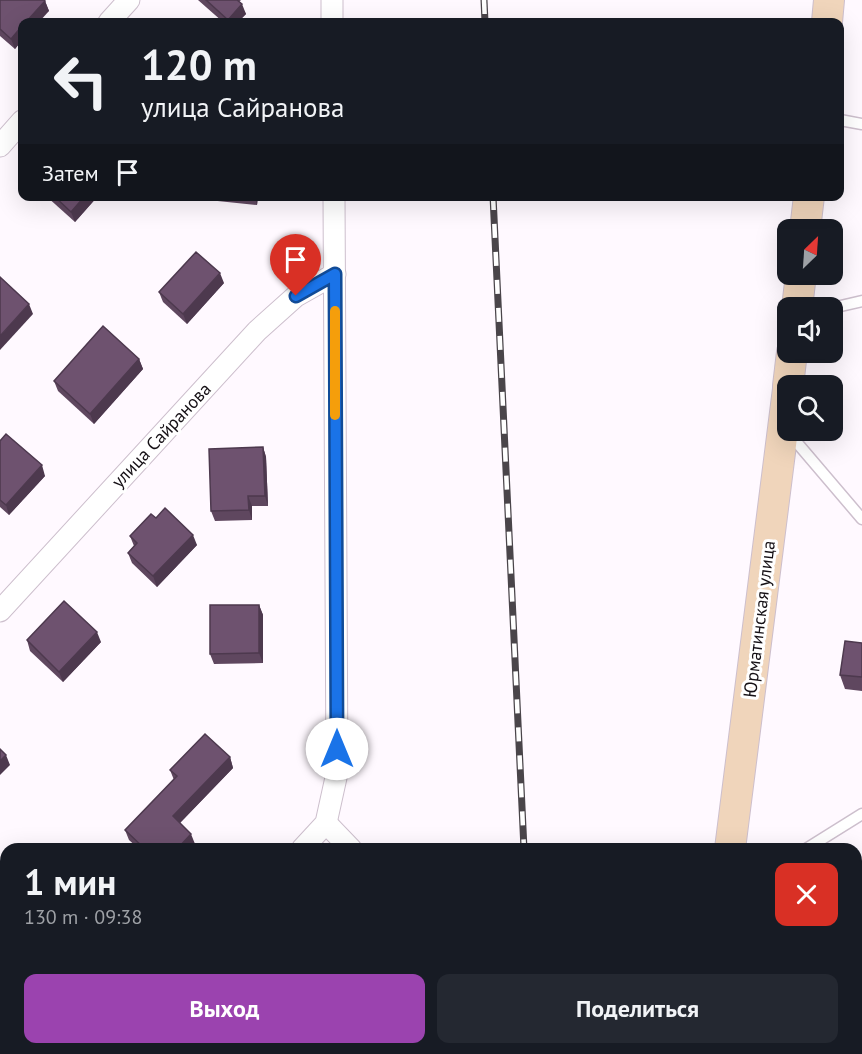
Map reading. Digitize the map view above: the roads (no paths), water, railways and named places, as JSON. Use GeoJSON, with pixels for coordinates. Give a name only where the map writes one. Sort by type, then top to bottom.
{"type":"FeatureCollection","features":[{"type":"Feature","properties":{"kind":"main road"},"geometry":{"type":"LineString","coordinates":[[827,18],[829,0]]}},
{"type":"Feature","properties":{"kind":"main road"},"geometry":{"type":"LineString","coordinates":[[806,219],[808,201]]}},
{"type":"Feature","properties":{"kind":"main road","name":"Юрматинская улица"},"geometry":{"type":"LineString","coordinates":[[731,843],[781,441]]}},
{"type":"Feature","properties":{"kind":"street"},"geometry":{"type":"LineString","coordinates":[[113,18],[129,0]]}},
{"type":"Feature","properties":{"kind":"street"},"geometry":{"type":"LineString","coordinates":[[332,0],[332,18]]}},
{"type":"Feature","properties":{"kind":"street"},"geometry":{"type":"LineString","coordinates":[[0,146],[18,126]]}},
{"type":"Feature","properties":{"kind":"street"},"geometry":{"type":"LineString","coordinates":[[308,843],[326,823],[337,773],[334,201]]}},
{"type":"Feature","properties":{"kind":"street","name":"улица Сайранова"},"geometry":{"type":"LineString","coordinates":[[0,610],[257,331],[296,296],[335,274]]}},
{"type":"Feature","properties":{"kind":"street"},"geometry":{"type":"LineString","coordinates":[[326,823],[345,843]]}},
{"type":"Feature","properties":{"kind":"lane"},"geometry":{"type":"LineString","coordinates":[[844,121],[862,124]]}},
{"type":"Feature","properties":{"kind":"lane"},"geometry":{"type":"LineString","coordinates":[[843,305],[862,301]]}},
{"type":"Feature","properties":{"kind":"lane"},"geometry":{"type":"LineString","coordinates":[[796,441],[862,519]]}},
{"type":"Feature","properties":{"kind":"lane"},"geometry":{"type":"LineString","coordinates":[[816,843],[862,814]]}},
{"type":"Feature","properties":{"kind":"railway"},"geometry":{"type":"LineString","coordinates":[[484,0],[485,18]]}},
{"type":"Feature","properties":{"kind":"railway"},"geometry":{"type":"LineString","coordinates":[[493,201],[524,843]]}}]}
